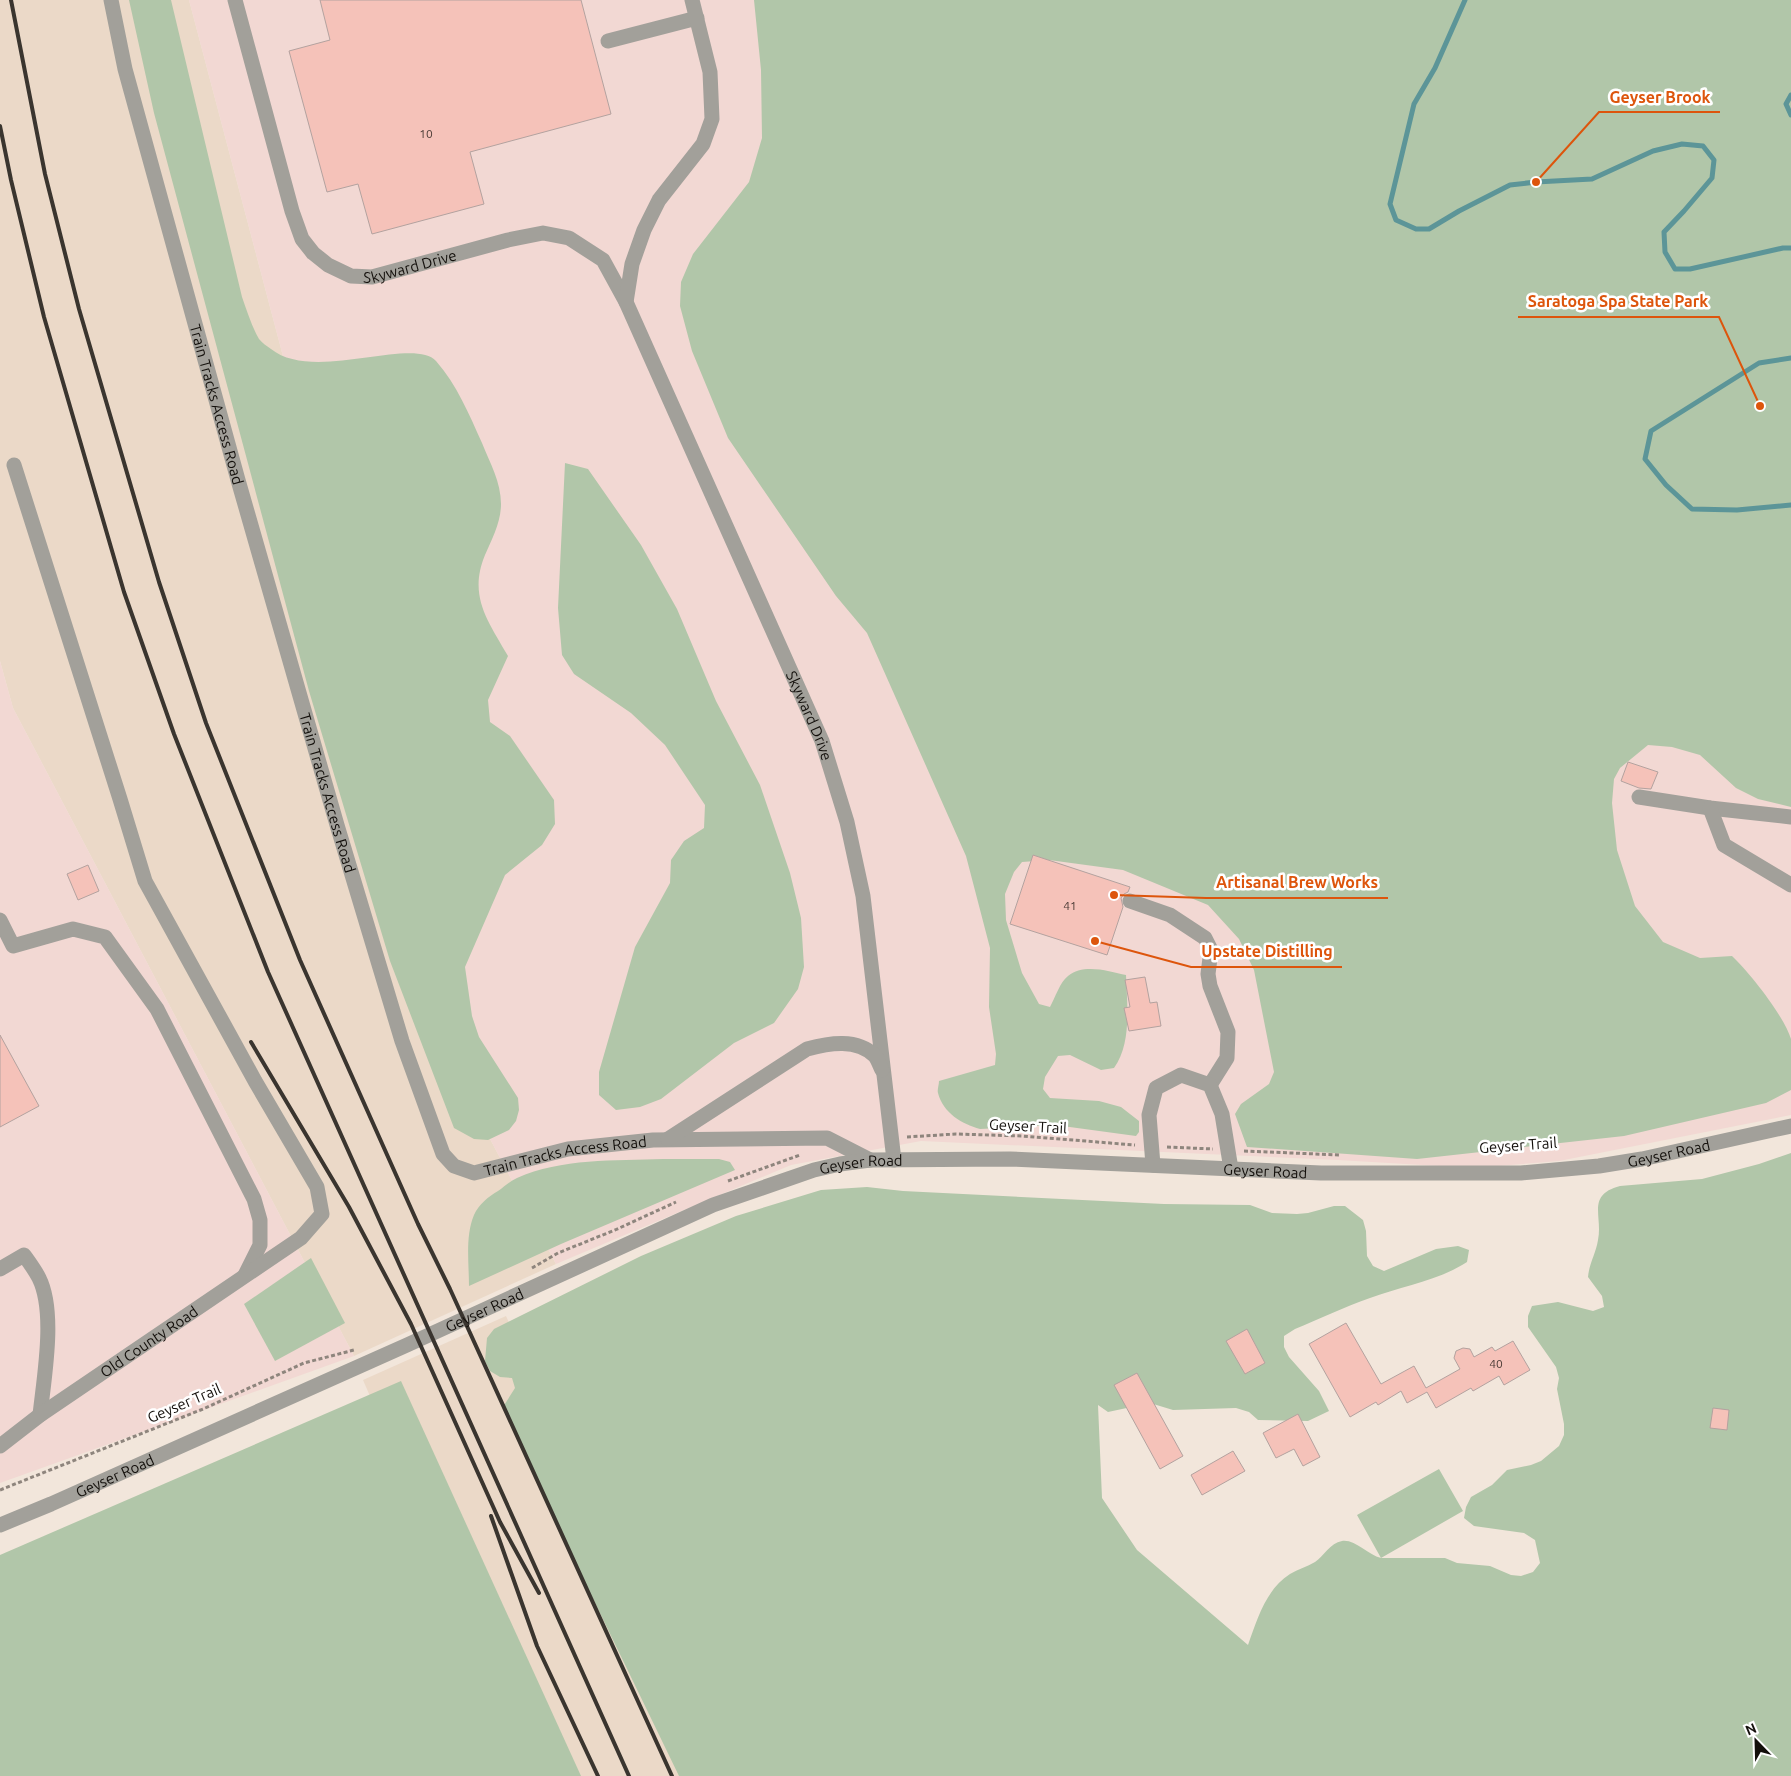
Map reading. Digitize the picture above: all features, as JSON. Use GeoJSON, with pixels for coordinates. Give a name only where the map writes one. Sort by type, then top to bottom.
{"type":"FeatureCollection","features":[{"type":"Feature","properties":{"kind":"street","name":"Train Tracks Access Road"},"geometry":{"type":"LineString","coordinates":[[111,0],[125,69],[238,480],[320,768],[402,1041],[443,1154],[454,1166],[474,1173],[568,1149],[652,1140],[826,1138],[870,1160]]}},
{"type":"Feature","properties":{"kind":"street","name":"Skyward Drive"},"geometry":{"type":"LineString","coordinates":[[236,0],[292,211],[302,239],[313,253],[328,265],[351,276],[372,277],[508,240],[543,233],[569,238],[603,260],[626,302],[822,741],[847,822],[862,896],[894,1160]]}},
{"type":"Feature","properties":{"kind":"street"},"geometry":{"type":"LineString","coordinates":[[626,302],[632,264],[644,230],[658,200],[702,144],[712,119],[710,72],[692,0]]}},
{"type":"Feature","properties":{"kind":"street"},"geometry":{"type":"LineString","coordinates":[[608,41],[696,18]]}},
{"type":"Feature","properties":{"kind":"street","name":"Old County Road"},"geometry":{"type":"LineString","coordinates":[[0,1446],[40,1415],[301,1238],[322,1214],[317,1187],[254,1081],[145,881],[14,465]]}},
{"type":"Feature","properties":{"kind":"street"},"geometry":{"type":"LineString","coordinates":[[1639,797],[1710,808],[1791,817]]}},
{"type":"Feature","properties":{"kind":"street"},"geometry":{"type":"LineString","coordinates":[[1710,808],[1724,844],[1791,885]]}},
{"type":"Feature","properties":{"kind":"street"},"geometry":{"type":"LineString","coordinates":[[1130,901],[1170,915],[1205,938],[1211,950],[1208,974],[1210,986],[1228,1032],[1227,1058],[1210,1085]]}},
{"type":"Feature","properties":{"kind":"street"},"geometry":{"type":"LineString","coordinates":[[0,920],[13,946],[73,929],[105,937],[157,1010],[254,1199],[260,1220],[260,1245],[244,1277]]}},
{"type":"Feature","properties":{"kind":"street"},"geometry":{"type":"LineString","coordinates":[[668,1139],[807,1048],[829,1043],[857,1046],[874,1056],[884,1074]]}},
{"type":"Feature","properties":{"kind":"street"},"geometry":{"type":"LineString","coordinates":[[1153,1166],[1149,1115],[1156,1088],[1181,1075],[1210,1085],[1222,1114],[1231,1169]]}},
{"type":"Feature","properties":{"kind":"street","name":"Geyser Road"},"geometry":{"type":"LineString","coordinates":[[0,1525],[407,1345],[713,1205],[814,1170],[840,1164],[870,1160],[1010,1159],[1321,1173],[1521,1173],[1616,1163],[1791,1126]]}},
{"type":"Feature","properties":{"kind":"street"},"geometry":{"type":"LineString","coordinates":[[0,1269],[24,1255],[39,1278],[45,1297],[48,1338],[40,1415]]}},
{"type":"Feature","properties":{"kind":"path","name":"Geyser Trail"},"geometry":{"type":"LineString","coordinates":[[912,1137],[956,1134],[1022,1136],[1143,1146]]}},
{"type":"Feature","properties":{"kind":"path"},"geometry":{"type":"LineString","coordinates":[[1171,1147],[1219,1150]]}},
{"type":"Feature","properties":{"kind":"path"},"geometry":{"type":"LineString","coordinates":[[1242,1150],[1349,1156]]}},
{"type":"Feature","properties":{"kind":"path","name":"Geyser Trail"},"geometry":{"type":"LineString","coordinates":[[0,1490],[203,1409],[304,1363],[360,1348]]}},
{"type":"Feature","properties":{"kind":"shaded area"},"geometry":{"type":"Polygon","coordinates":[[[0,0],[189,0],[489,1137],[556,1264],[354,1356],[13,708],[0,661],[0,0]]]}},
{"type":"Feature","properties":{"kind":"shaded area"},"geometry":{"type":"Polygon","coordinates":[[[189,0],[1032,0],[1791,651],[1791,1115],[1559,1161],[1473,1168],[921,1141],[791,1165],[556,1264],[489,1137],[189,0]]]}},
{"type":"Feature","properties":{"kind":"shaded area"},"geometry":{"type":"Polygon","coordinates":[[[0,661],[13,708],[354,1356],[0,1483],[0,661]]]}},
{"type":"Feature","properties":{"kind":"shaded area"},"geometry":{"type":"Polygon","coordinates":[[[506,1316],[716,1776],[534,1776],[363,1380],[506,1316]]]}},
{"type":"Feature","properties":{"kind":"green space"},"geometry":{"type":"Polygon","coordinates":[[[129,0],[171,0],[242,297],[259,339],[271,349],[289,358],[311,362],[406,353],[424,355],[436,361],[462,400],[497,480],[501,496],[499,517],[496,530],[480,570],[479,583],[480,596],[487,619],[508,656],[488,700],[490,722],[510,736],[554,800],[555,824],[542,845],[505,875],[465,967],[472,1016],[479,1037],[518,1098],[519,1110],[516,1121],[509,1130],[488,1140],[474,1139],[454,1128],[390,961],[309,691],[154,113],[129,0]]]}},
{"type":"Feature","properties":{"kind":"green space"},"geometry":{"type":"Polygon","coordinates":[[[754,0],[1791,0],[1791,807],[1758,799],[1736,788],[1700,755],[1672,747],[1648,745],[1620,768],[1614,779],[1612,803],[1617,850],[1635,906],[1663,942],[1700,958],[1732,956],[1748,973],[1774,1007],[1791,1039],[1791,1090],[1766,1103],[1624,1136],[1417,1159],[1247,1147],[1235,1114],[1241,1104],[1269,1084],[1274,1072],[1254,970],[1239,939],[1208,905],[1123,870],[1049,860],[1022,862],[1014,872],[1005,894],[1006,920],[1022,973],[1039,1004],[1050,1007],[1063,982],[1074,972],[1096,969],[1126,975],[1127,1023],[1124,1047],[1114,1068],[1101,1070],[1070,1055],[1058,1056],[1045,1077],[1043,1089],[1050,1098],[1099,1101],[1121,1107],[1139,1121],[1139,1132],[1136,1136],[1055,1125],[980,1129],[960,1121],[949,1112],[938,1093],[939,1081],[995,1065],[996,1054],[989,1007],[990,948],[966,856],[867,633],[836,596],[728,438],[692,351],[680,306],[681,282],[693,254],[749,182],[762,138],[761,70],[754,0]]]}},
{"type":"Feature","properties":{"kind":"green space"},"geometry":{"type":"Polygon","coordinates":[[[565,463],[588,469],[641,545],[677,609],[716,701],[760,785],[790,873],[801,918],[804,967],[798,989],[774,1023],[734,1043],[661,1099],[640,1107],[616,1110],[599,1095],[599,1072],[635,947],[670,883],[671,860],[684,841],[704,828],[705,805],[665,745],[631,713],[574,674],[562,655],[558,608],[565,463]]]}},
{"type":"Feature","properties":{"kind":"green space"},"geometry":{"type":"Polygon","coordinates":[[[1791,1153],[1791,1776],[679,1776],[550,1510],[503,1407],[515,1388],[512,1378],[500,1377],[490,1371],[485,1361],[487,1338],[494,1329],[641,1256],[736,1216],[821,1190],[867,1187],[903,1191],[1164,1204],[1250,1205],[1272,1213],[1297,1214],[1334,1206],[1345,1206],[1363,1220],[1366,1231],[1367,1256],[1373,1266],[1384,1271],[1436,1249],[1458,1246],[1469,1250],[1467,1262],[1432,1279],[1351,1305],[1295,1329],[1284,1336],[1284,1347],[1289,1357],[1319,1391],[1329,1411],[1308,1421],[1258,1420],[1249,1412],[1236,1408],[1173,1410],[1150,1403],[1108,1412],[1098,1405],[1102,1498],[1137,1550],[1248,1645],[1263,1606],[1275,1588],[1290,1574],[1315,1562],[1334,1544],[1342,1541],[1352,1542],[1381,1558],[1445,1558],[1457,1563],[1490,1566],[1511,1575],[1521,1576],[1533,1572],[1540,1563],[1535,1540],[1524,1533],[1474,1526],[1464,1518],[1466,1507],[1471,1497],[1492,1485],[1507,1470],[1541,1461],[1559,1446],[1564,1435],[1564,1424],[1557,1389],[1559,1378],[1556,1367],[1528,1327],[1528,1316],[1532,1306],[1558,1302],[1593,1311],[1604,1307],[1602,1296],[1588,1277],[1598,1240],[1599,1201],[1609,1190],[1620,1186],[1702,1179],[1759,1164],[1791,1153]]]}},
{"type":"Feature","properties":{"kind":"green space"},"geometry":{"type":"Polygon","coordinates":[[[663,1159],[719,1159],[730,1162],[735,1170],[561,1244],[469,1286],[468,1241],[474,1215],[484,1201],[512,1181],[534,1172],[570,1164],[663,1159]]]}},
{"type":"Feature","properties":{"kind":"green space"},"geometry":{"type":"Polygon","coordinates":[[[311,1258],[345,1323],[275,1361],[244,1304],[311,1258]]]}},
{"type":"Feature","properties":{"kind":"green space"},"geometry":{"type":"Polygon","coordinates":[[[401,1381],[581,1776],[0,1776],[0,1555],[401,1381]]]}},
{"type":"Feature","properties":{"kind":"green space"},"geometry":{"type":"Polygon","coordinates":[[[1439,1469],[1463,1511],[1381,1558],[1357,1515],[1439,1469]]]}},
{"type":"Feature","properties":{"kind":"building"},"geometry":{"type":"Polygon","coordinates":[[[320,0],[581,0],[611,114],[470,152],[484,204],[372,234],[358,184],[327,192],[289,51],[330,40],[320,0]]]}},
{"type":"Feature","properties":{"kind":"building"},"geometry":{"type":"Polygon","coordinates":[[[1628,762],[1658,772],[1651,789],[1639,788],[1621,781],[1628,762]]]}},
{"type":"Feature","properties":{"kind":"building"},"geometry":{"type":"Polygon","coordinates":[[[1033,855],[1130,887],[1128,892],[1121,898],[1123,907],[1107,955],[1010,924],[1033,855]]]}},
{"type":"Feature","properties":{"kind":"building"},"geometry":{"type":"Polygon","coordinates":[[[88,865],[99,891],[78,900],[67,874],[88,865]]]}},
{"type":"Feature","properties":{"kind":"building"},"geometry":{"type":"Polygon","coordinates":[[[1145,977],[1150,1003],[1157,1002],[1161,1026],[1129,1031],[1124,1008],[1130,1007],[1125,980],[1145,977]]]}},
{"type":"Feature","properties":{"kind":"building"},"geometry":{"type":"Polygon","coordinates":[[[0,1035],[39,1106],[0,1127],[0,1035]]]}},
{"type":"Feature","properties":{"kind":"building"},"geometry":{"type":"Polygon","coordinates":[[[1346,1323],[1381,1384],[1414,1366],[1426,1388],[1460,1369],[1454,1358],[1456,1351],[1463,1348],[1470,1349],[1474,1357],[1492,1347],[1495,1351],[1513,1341],[1530,1370],[1504,1385],[1499,1376],[1473,1391],[1471,1388],[1436,1408],[1427,1392],[1407,1403],[1401,1391],[1378,1405],[1376,1402],[1350,1417],[1309,1344],[1346,1323]]]}},
{"type":"Feature","properties":{"kind":"building"},"geometry":{"type":"Polygon","coordinates":[[[1247,1329],[1265,1363],[1245,1374],[1226,1341],[1247,1329]]]}},
{"type":"Feature","properties":{"kind":"building"},"geometry":{"type":"Polygon","coordinates":[[[1137,1373],[1183,1456],[1160,1469],[1114,1385],[1137,1373]]]}},
{"type":"Feature","properties":{"kind":"building"},"geometry":{"type":"Polygon","coordinates":[[[1713,1408],[1729,1410],[1727,1430],[1710,1428],[1713,1408]]]}},
{"type":"Feature","properties":{"kind":"building"},"geometry":{"type":"Polygon","coordinates":[[[1298,1414],[1320,1457],[1303,1466],[1294,1449],[1276,1458],[1263,1433],[1298,1414]]]}},
{"type":"Feature","properties":{"kind":"building"},"geometry":{"type":"Polygon","coordinates":[[[1233,1451],[1245,1471],[1202,1495],[1191,1475],[1233,1451]]]}},
{"type":"Feature","properties":{"kind":"waterway"},"geometry":{"type":"LineString","coordinates":[[1465,0],[1435,68],[1414,104],[1390,204],[1396,220],[1416,229],[1429,229],[1510,185],[1592,179],[1653,151],[1682,144],[1703,146],[1714,160],[1712,178],[1664,232],[1665,252],[1675,269],[1690,269],[1783,248],[1791,248]]}},
{"type":"Feature","properties":{"kind":"waterway"},"geometry":{"type":"LineString","coordinates":[[1791,95],[1786,104],[1791,115]]}},
{"type":"Feature","properties":{"kind":"waterway"},"geometry":{"type":"LineString","coordinates":[[1791,358],[1759,363],[1651,431],[1645,459],[1666,485],[1692,509],[1737,510],[1791,505]]}},
{"type":"Feature","properties":{"kind":"railway"},"geometry":{"type":"LineString","coordinates":[[11,0],[45,174],[79,309],[159,582],[206,723],[300,960],[418,1224],[450,1289],[672,1776]]}},
{"type":"Feature","properties":{"kind":"railway"},"geometry":{"type":"LineString","coordinates":[[0,126],[44,317],[124,592],[174,734],[268,972],[629,1776]]}},
{"type":"Feature","properties":{"kind":"railway"},"geometry":{"type":"LineString","coordinates":[[251,1042],[349,1207],[411,1324],[500,1522],[539,1593]]}},
{"type":"Feature","properties":{"kind":"railway"},"geometry":{"type":"LineString","coordinates":[[491,1516],[537,1646],[598,1776]]}},
{"type":"Feature","properties":{"kind":"place","name":"Geyser Brook"},"geometry":{"type":"Point","coordinates":[1536,182]}},
{"type":"Feature","properties":{"kind":"place","name":"Saratoga Spa State Park"},"geometry":{"type":"Point","coordinates":[1760,406]}},
{"type":"Feature","properties":{"kind":"place","name":"Artisanal Brew Works"},"geometry":{"type":"Point","coordinates":[1114,895]}},
{"type":"Feature","properties":{"kind":"place","name":"Upstate Distilling"},"geometry":{"type":"Point","coordinates":[1095,941]}}]}
